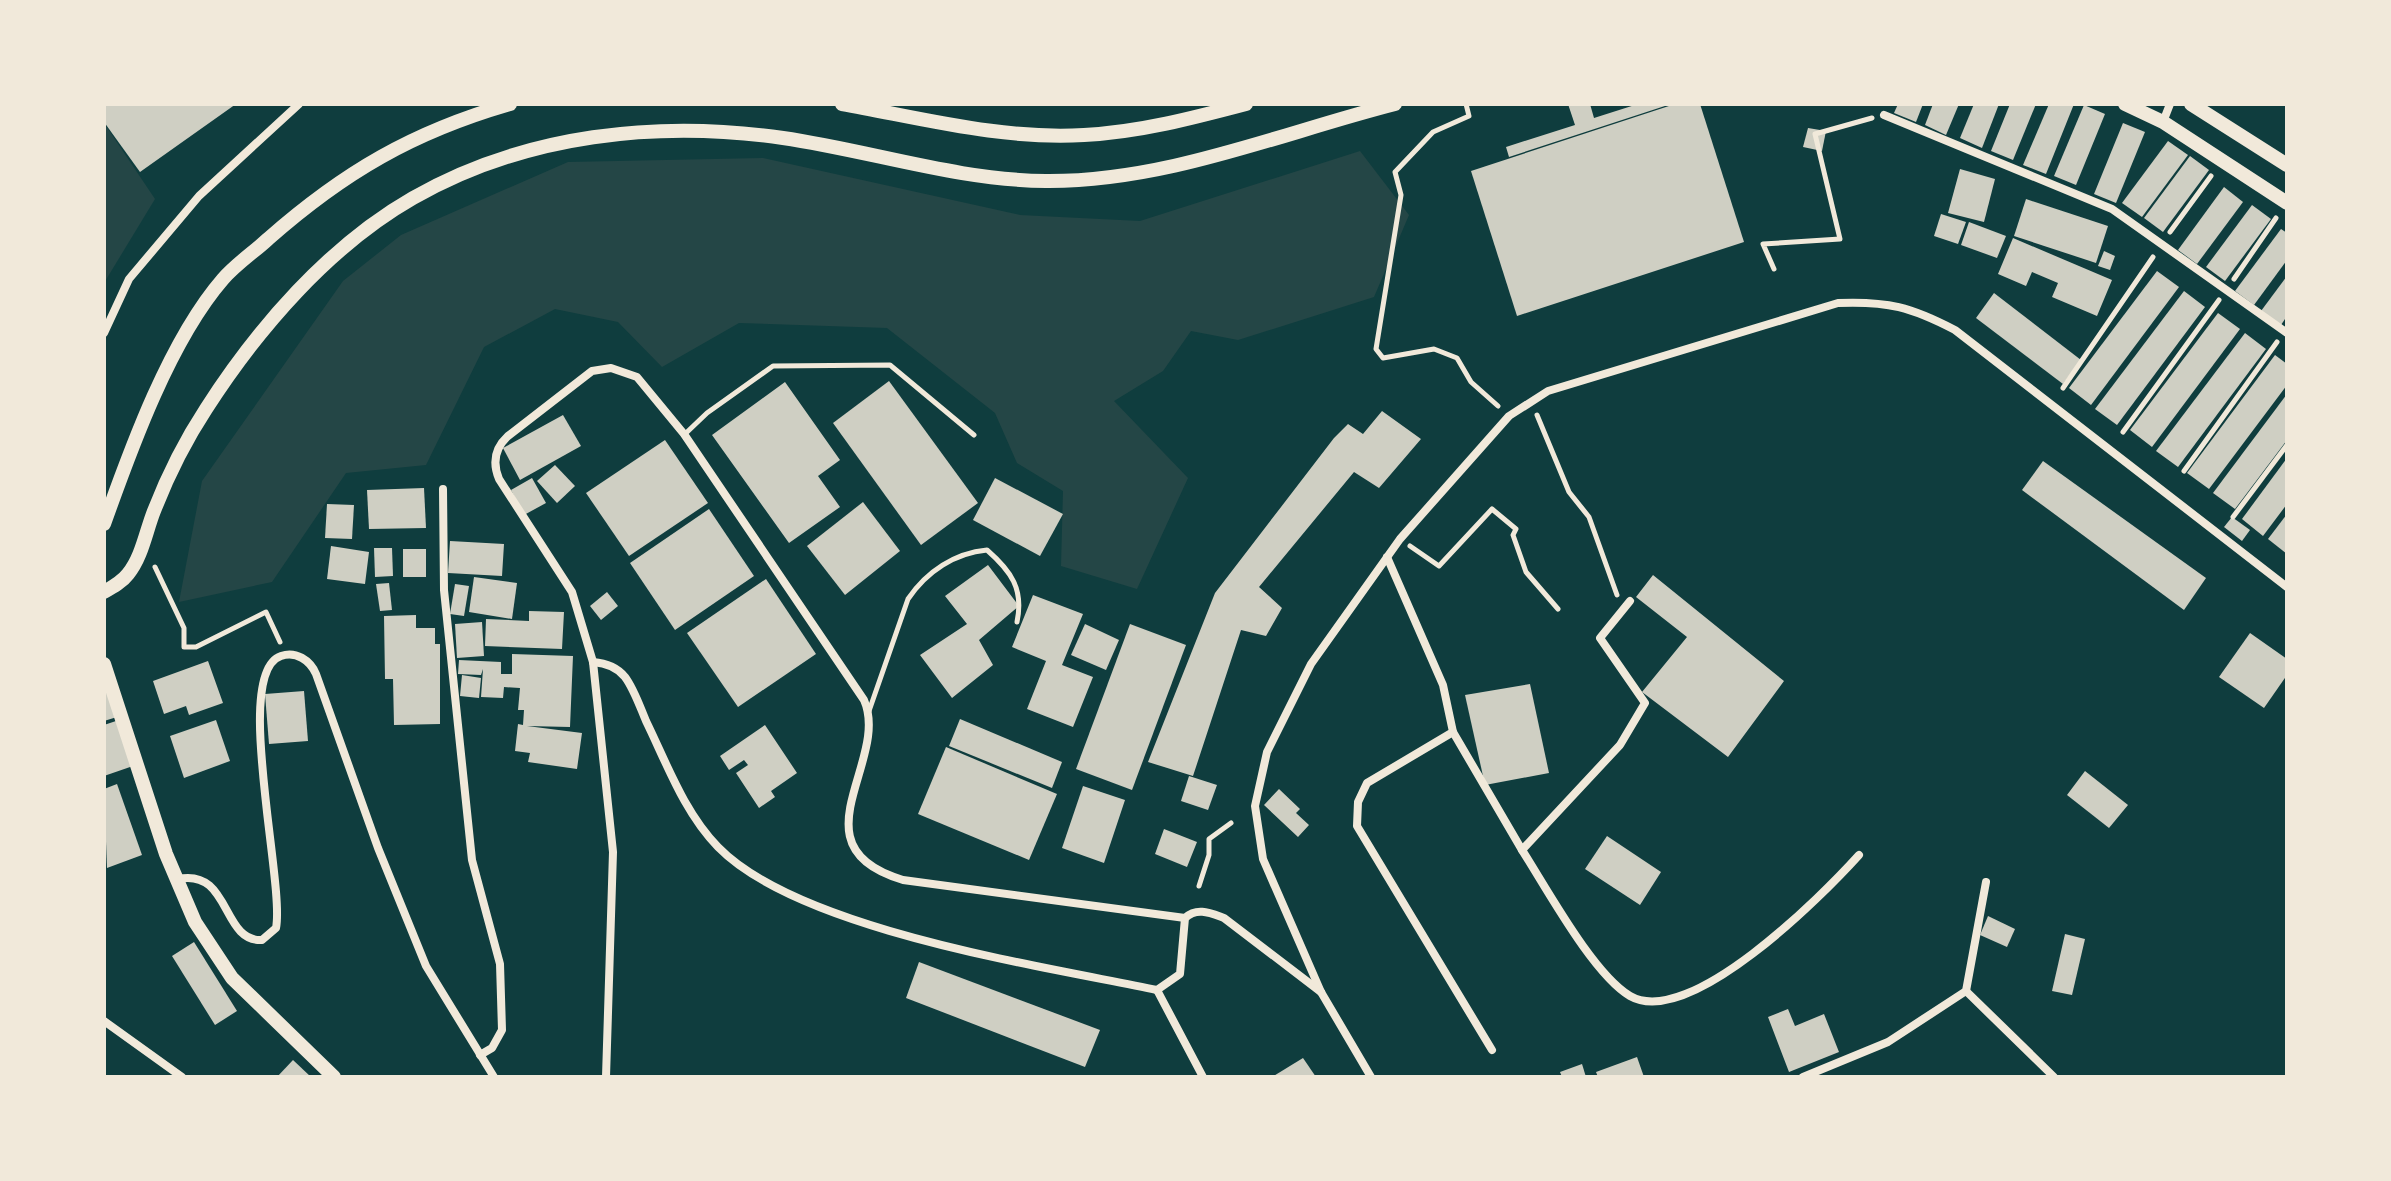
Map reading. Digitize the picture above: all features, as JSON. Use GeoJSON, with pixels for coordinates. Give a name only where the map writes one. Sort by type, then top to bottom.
{"type":"FeatureCollection","features":[{"type":"Feature","properties":{"kind":"street"},"geometry":{"type":"LineString","coordinates":[[104,333],[129,279],[199,196],[299,104]]}},
{"type":"Feature","properties":{"kind":"street"},"geometry":{"type":"LineString","coordinates":[[104,524],[148,408],[183,340],[223,279],[312,200],[392,147],[510,104]]}},
{"type":"Feature","properties":{"kind":"street"},"geometry":{"type":"LineString","coordinates":[[842,104],[1004,133],[1083,136],[1156,127],[1246,104]]}},
{"type":"Feature","properties":{"kind":"street"},"geometry":{"type":"LineString","coordinates":[[104,592],[128,574],[185,445],[205,409],[287,302],[356,239],[413,198],[481,168],[574,138],[667,129],[783,138],[989,179],[1051,181],[1152,173],[1395,104]]}},
{"type":"Feature","properties":{"kind":"street"},"geometry":{"type":"LineString","coordinates":[[2125,104],[2163,122],[2283,209]]}},
{"type":"Feature","properties":{"kind":"street"},"geometry":{"type":"LineString","coordinates":[[2163,122],[2170,104]]}},
{"type":"Feature","properties":{"kind":"street"},"geometry":{"type":"LineString","coordinates":[[2191,104],[2287,165]]}},
{"type":"Feature","properties":{"kind":"street"},"geometry":{"type":"LineString","coordinates":[[1884,115],[2112,209],[2286,332]]}},
{"type":"Feature","properties":{"kind":"street"},"geometry":{"type":"LineString","coordinates":[[1371,1077],[1321,992],[1263,859],[1255,806],[1267,752],[1311,664],[1400,539],[1509,416],[1548,391],[1838,303],[1880,301],[1915,309],[1955,330],[2287,587]]}},
{"type":"Feature","properties":{"kind":"street"},"geometry":{"type":"LineString","coordinates":[[606,1077],[613,852],[593,662],[572,592],[499,479],[495,464],[498,448],[508,436],[592,371],[601,368],[620,369],[637,377],[684,434],[869,711],[871,734],[855,780],[848,815],[855,844],[875,868],[903,880],[1185,918]]}},
{"type":"Feature","properties":{"kind":"street"},"geometry":{"type":"LineString","coordinates":[[443,489],[444,590],[472,860],[500,964],[502,1030],[492,1048],[480,1055]]}},
{"type":"Feature","properties":{"kind":"street"},"geometry":{"type":"LineString","coordinates":[[1387,557],[1443,685],[1453,732],[1522,850],[1608,979],[1633,998],[1663,1002],[1711,983],[1816,903],[1859,855]]}},
{"type":"Feature","properties":{"kind":"street"},"geometry":{"type":"LineString","coordinates":[[1522,850],[1620,745],[1645,703],[1600,638],[1630,601]]}},
{"type":"Feature","properties":{"kind":"street"},"geometry":{"type":"LineString","coordinates":[[178,879],[193,878],[214,889],[238,928],[250,938],[262,940],[276,928],[276,886],[261,753],[262,680],[269,663],[286,655],[299,656],[313,668],[378,848],[426,966],[494,1077]]}},
{"type":"Feature","properties":{"kind":"street"},"geometry":{"type":"LineString","coordinates":[[593,662],[609,664],[627,680],[688,808],[718,847],[757,878],[801,900],[928,941],[1157,990],[1180,974],[1185,918],[1191,912],[1206,911],[1224,918],[1321,992]]}},
{"type":"Feature","properties":{"kind":"street"},"geometry":{"type":"LineString","coordinates":[[104,664],[195,922],[232,978],[334,1077]]}},
{"type":"Feature","properties":{"kind":"street"},"geometry":{"type":"LineString","coordinates":[[1453,732],[1367,783],[1358,802],[1357,826],[1492,1050]]}},
{"type":"Feature","properties":{"kind":"street"},"geometry":{"type":"LineString","coordinates":[[1803,1077],[1888,1042],[1966,991],[1986,882]]}},
{"type":"Feature","properties":{"kind":"street"},"geometry":{"type":"LineString","coordinates":[[1157,990],[1203,1077]]}},
{"type":"Feature","properties":{"kind":"street"},"geometry":{"type":"LineString","coordinates":[[1966,991],[2054,1077]]}},
{"type":"Feature","properties":{"kind":"street"},"geometry":{"type":"LineString","coordinates":[[104,1021],[182,1077]]}},
{"type":"Feature","properties":{"kind":"lane"},"geometry":{"type":"LineString","coordinates":[[684,434],[707,413],[773,366],[890,365],[974,435]]}},
{"type":"Feature","properties":{"kind":"lane"},"geometry":{"type":"LineString","coordinates":[[869,711],[908,599],[919,582],[963,552],[987,550],[1008,569],[1021,604],[1017,622]]}},
{"type":"Feature","properties":{"kind":"path"},"geometry":{"type":"LineString","coordinates":[[1466,104],[1469,116],[1433,132],[1395,172],[1401,195],[1376,349],[1383,358],[1434,349],[1457,358],[1471,382],[1509,416]]}},
{"type":"Feature","properties":{"kind":"path"},"geometry":{"type":"LineString","coordinates":[[1774,269],[1763,244],[1840,239],[1815,134],[1884,115]]}},
{"type":"Feature","properties":{"kind":"path"},"geometry":{"type":"LineString","coordinates":[[2063,388],[2162,242],[2217,168]]}},
{"type":"Feature","properties":{"kind":"path"},"geometry":{"type":"LineString","coordinates":[[2123,432],[2283,209]]}},
{"type":"Feature","properties":{"kind":"path"},"geometry":{"type":"LineString","coordinates":[[2184,471],[2286,332]]}},
{"type":"Feature","properties":{"kind":"path"},"geometry":{"type":"LineString","coordinates":[[1539,417],[1569,492],[1589,517],[1622,611]]}},
{"type":"Feature","properties":{"kind":"path"},"geometry":{"type":"LineString","coordinates":[[2233,517],[2287,445]]}},
{"type":"Feature","properties":{"kind":"path"},"geometry":{"type":"LineString","coordinates":[[1400,539],[1439,566],[1492,509],[1516,529],[1513,535],[1526,572],[1558,609]]}},
{"type":"Feature","properties":{"kind":"path"},"geometry":{"type":"LineString","coordinates":[[142,541],[184,628],[184,647],[196,647],[266,612],[286,655]]}},
{"type":"Feature","properties":{"kind":"path"},"geometry":{"type":"LineString","coordinates":[[1199,886],[1209,855],[1209,839],[1231,823]]}},
{"type":"Feature","properties":{"kind":"shaded area"},"geometry":{"type":"Polygon","coordinates":[[[104,123],[155,199],[104,283],[104,123]]]}},
{"type":"Feature","properties":{"kind":"shaded area"},"geometry":{"type":"Polygon","coordinates":[[[1360,151],[1409,215],[1374,297],[1238,340],[1191,331],[1163,371],[1114,401],[1188,478],[1137,589],[1061,566],[1063,491],[1017,463],[995,413],[887,328],[739,323],[662,367],[618,322],[555,309],[484,347],[426,465],[346,473],[272,582],[179,602],[202,481],[343,281],[401,235],[568,162],[763,158],[1020,215],[1140,221],[1360,151]]]}},
{"type":"Feature","properties":{"kind":"building"},"geometry":{"type":"Polygon","coordinates":[[[104,104],[236,104],[140,172],[104,122],[104,104]]]}},
{"type":"Feature","properties":{"kind":"building"},"geometry":{"type":"Polygon","coordinates":[[[1568,104],[1590,104],[1594,118],[1638,104],[1668,105],[1509,157],[1506,147],[1575,125],[1568,104]]]}},
{"type":"Feature","properties":{"kind":"building"},"geometry":{"type":"Polygon","coordinates":[[[1675,104],[1700,104],[1744,242],[1517,316],[1471,171],[1675,104]]]}},
{"type":"Feature","properties":{"kind":"building"},"geometry":{"type":"Polygon","coordinates":[[[1898,104],[1923,104],[1916,122],[1894,113],[1898,104]]]}},
{"type":"Feature","properties":{"kind":"building"},"geometry":{"type":"Polygon","coordinates":[[[1933,104],[1959,104],[1946,135],[1925,125],[1933,104]]]}},
{"type":"Feature","properties":{"kind":"building"},"geometry":{"type":"Polygon","coordinates":[[[1974,104],[1999,104],[1982,148],[1960,138],[1974,104]]]}},
{"type":"Feature","properties":{"kind":"building"},"geometry":{"type":"Polygon","coordinates":[[[2010,104],[2036,104],[2013,160],[1991,151],[2010,104]]]}},
{"type":"Feature","properties":{"kind":"building"},"geometry":{"type":"Polygon","coordinates":[[[2049,104],[2074,104],[2046,174],[2023,165],[2049,104]]]}},
{"type":"Feature","properties":{"kind":"building"},"geometry":{"type":"Polygon","coordinates":[[[2084,105],[2105,114],[2076,185],[2054,176],[2084,105]]]}},
{"type":"Feature","properties":{"kind":"building"},"geometry":{"type":"Polygon","coordinates":[[[2123,123],[2145,132],[2116,203],[2094,194],[2123,123]]]}},
{"type":"Feature","properties":{"kind":"building"},"geometry":{"type":"Polygon","coordinates":[[[1808,128],[1826,131],[1822,151],[1803,147],[1808,128]]]}},
{"type":"Feature","properties":{"kind":"building"},"geometry":{"type":"Polygon","coordinates":[[[2168,141],[2188,155],[2142,217],[2122,203],[2168,141]]]}},
{"type":"Feature","properties":{"kind":"building"},"geometry":{"type":"Polygon","coordinates":[[[2190,156],[2209,170],[2163,232],[2144,218],[2190,156]]]}},
{"type":"Feature","properties":{"kind":"building"},"geometry":{"type":"Polygon","coordinates":[[[1960,169],[1995,179],[1984,222],[1948,213],[1960,169]]]}},
{"type":"Feature","properties":{"kind":"building"},"geometry":{"type":"Polygon","coordinates":[[[2224,187],[2243,202],[2197,264],[2178,250],[2224,187]]]}},
{"type":"Feature","properties":{"kind":"building"},"geometry":{"type":"Polygon","coordinates":[[[2026,199],[2108,226],[2096,263],[2014,236],[2026,199]]]}},
{"type":"Feature","properties":{"kind":"building"},"geometry":{"type":"Polygon","coordinates":[[[2252,205],[2271,219],[2225,281],[2206,267],[2252,205]]]}},
{"type":"Feature","properties":{"kind":"building"},"geometry":{"type":"Polygon","coordinates":[[[1941,214],[1966,222],[1958,244],[1934,236],[1941,214]]]}},
{"type":"Feature","properties":{"kind":"building"},"geometry":{"type":"Polygon","coordinates":[[[1969,222],[2006,236],[1997,258],[1961,245],[1969,222]]]}},
{"type":"Feature","properties":{"kind":"building"},"geometry":{"type":"Polygon","coordinates":[[[2281,229],[2287,233],[2287,260],[2254,305],[2235,291],[2281,229]]]}},
{"type":"Feature","properties":{"kind":"building"},"geometry":{"type":"Polygon","coordinates":[[[2013,238],[2112,280],[2097,316],[2052,297],[2058,283],[2032,272],[2026,286],[1998,274],[2013,238]]]}},
{"type":"Feature","properties":{"kind":"building"},"geometry":{"type":"Polygon","coordinates":[[[2104,251],[2115,256],[2110,270],[2098,266],[2104,251]]]}},
{"type":"Feature","properties":{"kind":"building"},"geometry":{"type":"Polygon","coordinates":[[[2157,271],[2179,287],[2091,405],[2069,388],[2157,271]]]}},
{"type":"Feature","properties":{"kind":"building"},"geometry":{"type":"Polygon","coordinates":[[[2287,276],[2287,316],[2281,325],[2261,311],[2287,276]]]}},
{"type":"Feature","properties":{"kind":"building"},"geometry":{"type":"Polygon","coordinates":[[[2184,291],[2205,307],[2117,425],[2095,409],[2184,291]]]}},
{"type":"Feature","properties":{"kind":"building"},"geometry":{"type":"Polygon","coordinates":[[[1994,293],[2081,360],[2063,384],[1976,318],[1994,293]]]}},
{"type":"Feature","properties":{"kind":"building"},"geometry":{"type":"Polygon","coordinates":[[[2218,313],[2240,329],[2152,447],[2130,430],[2218,313]]]}},
{"type":"Feature","properties":{"kind":"building"},"geometry":{"type":"Polygon","coordinates":[[[2245,333],[2266,349],[2178,467],[2156,451],[2245,333]]]}},
{"type":"Feature","properties":{"kind":"building"},"geometry":{"type":"Polygon","coordinates":[[[2275,355],[2287,364],[2287,385],[2209,489],[2187,473],[2275,355]]]}},
{"type":"Feature","properties":{"kind":"building"},"geometry":{"type":"Polygon","coordinates":[[[889,381],[978,503],[921,545],[833,423],[889,381]]]}},
{"type":"Feature","properties":{"kind":"building"},"geometry":{"type":"Polygon","coordinates":[[[785,382],[840,460],[818,476],[840,507],[789,543],[712,435],[785,382]]]}},
{"type":"Feature","properties":{"kind":"building"},"geometry":{"type":"Polygon","coordinates":[[[2287,394],[2287,440],[2235,509],[2213,493],[2287,394]]]}},
{"type":"Feature","properties":{"kind":"building"},"geometry":{"type":"Polygon","coordinates":[[[1382,411],[1421,439],[1379,488],[1354,472],[1259,587],[1282,608],[1266,636],[1241,630],[1193,776],[1148,762],[1215,593],[1334,438],[1348,424],[1363,434],[1382,411]]]}},
{"type":"Feature","properties":{"kind":"building"},"geometry":{"type":"Polygon","coordinates":[[[563,415],[581,446],[520,480],[503,448],[563,415]]]}},
{"type":"Feature","properties":{"kind":"building"},"geometry":{"type":"Polygon","coordinates":[[[665,440],[708,503],[629,556],[586,493],[665,440]]]}},
{"type":"Feature","properties":{"kind":"building"},"geometry":{"type":"Polygon","coordinates":[[[2287,458],[2287,504],[2263,536],[2242,519],[2287,458]]]}},
{"type":"Feature","properties":{"kind":"building"},"geometry":{"type":"Polygon","coordinates":[[[2043,461],[2206,578],[2184,610],[2022,490],[2043,461]]]}},
{"type":"Feature","properties":{"kind":"building"},"geometry":{"type":"Polygon","coordinates":[[[555,465],[575,486],[557,503],[537,481],[555,465]]]}},
{"type":"Feature","properties":{"kind":"building"},"geometry":{"type":"Polygon","coordinates":[[[532,478],[546,503],[524,515],[511,490],[532,478]]]}},
{"type":"Feature","properties":{"kind":"building"},"geometry":{"type":"Polygon","coordinates":[[[995,478],[1063,514],[1040,556],[973,520],[995,478]]]}},
{"type":"Feature","properties":{"kind":"building"},"geometry":{"type":"Polygon","coordinates":[[[424,488],[426,528],[369,529],[367,490],[424,488]]]}},
{"type":"Feature","properties":{"kind":"building"},"geometry":{"type":"Polygon","coordinates":[[[863,502],[900,551],[845,595],[807,546],[863,502]]]}},
{"type":"Feature","properties":{"kind":"building"},"geometry":{"type":"Polygon","coordinates":[[[327,504],[354,505],[352,539],[325,538],[327,504]]]}},
{"type":"Feature","properties":{"kind":"building"},"geometry":{"type":"Polygon","coordinates":[[[709,509],[754,576],[675,630],[630,563],[709,509]]]}},
{"type":"Feature","properties":{"kind":"building"},"geometry":{"type":"Polygon","coordinates":[[[2287,514],[2287,554],[2268,539],[2287,514]]]}},
{"type":"Feature","properties":{"kind":"building"},"geometry":{"type":"Polygon","coordinates":[[[2232,517],[2250,530],[2242,541],[2224,527],[2232,517]]]}},
{"type":"Feature","properties":{"kind":"building"},"geometry":{"type":"Polygon","coordinates":[[[450,541],[504,544],[502,576],[448,573],[450,541]]]}},
{"type":"Feature","properties":{"kind":"building"},"geometry":{"type":"Polygon","coordinates":[[[331,546],[369,552],[365,584],[327,579],[331,546]]]}},
{"type":"Feature","properties":{"kind":"building"},"geometry":{"type":"Polygon","coordinates":[[[374,548],[392,548],[393,576],[375,577],[374,548]]]}},
{"type":"Feature","properties":{"kind":"building"},"geometry":{"type":"Polygon","coordinates":[[[403,549],[426,549],[426,577],[403,577],[403,549]]]}},
{"type":"Feature","properties":{"kind":"building"},"geometry":{"type":"Polygon","coordinates":[[[988,565],[1019,606],[979,640],[993,665],[952,698],[920,655],[967,624],[945,596],[988,565]]]}},
{"type":"Feature","properties":{"kind":"building"},"geometry":{"type":"Polygon","coordinates":[[[1653,575],[1784,681],[1728,757],[1642,692],[1687,637],[1636,597],[1653,575]]]}},
{"type":"Feature","properties":{"kind":"building"},"geometry":{"type":"Polygon","coordinates":[[[474,577],[517,583],[512,619],[469,612],[474,577]]]}},
{"type":"Feature","properties":{"kind":"building"},"geometry":{"type":"Polygon","coordinates":[[[766,579],[816,654],[738,707],[687,633],[766,579]]]}},
{"type":"Feature","properties":{"kind":"building"},"geometry":{"type":"Polygon","coordinates":[[[389,583],[392,610],[380,611],[376,584],[389,583]]]}},
{"type":"Feature","properties":{"kind":"building"},"geometry":{"type":"Polygon","coordinates":[[[455,584],[469,586],[464,616],[450,614],[455,584]]]}},
{"type":"Feature","properties":{"kind":"building"},"geometry":{"type":"Polygon","coordinates":[[[607,592],[618,606],[601,620],[590,606],[607,592]]]}},
{"type":"Feature","properties":{"kind":"building"},"geometry":{"type":"Polygon","coordinates":[[[1033,595],[1083,614],[1062,665],[1093,677],[1073,727],[1027,709],[1046,661],[1012,647],[1033,595]]]}},
{"type":"Feature","properties":{"kind":"building"},"geometry":{"type":"Polygon","coordinates":[[[529,611],[564,612],[562,649],[485,646],[486,619],[529,621],[529,611]]]}},
{"type":"Feature","properties":{"kind":"building"},"geometry":{"type":"Polygon","coordinates":[[[416,615],[416,628],[435,628],[435,644],[440,644],[440,724],[394,725],[393,679],[385,679],[384,616],[416,615]]]}},
{"type":"Feature","properties":{"kind":"building"},"geometry":{"type":"Polygon","coordinates":[[[482,622],[484,656],[457,658],[455,624],[482,622]]]}},
{"type":"Feature","properties":{"kind":"building"},"geometry":{"type":"Polygon","coordinates":[[[1085,624],[1119,640],[1106,670],[1071,655],[1085,624]]]}},
{"type":"Feature","properties":{"kind":"building"},"geometry":{"type":"Polygon","coordinates":[[[1130,624],[1186,645],[1132,790],[1076,769],[1130,624]]]}},
{"type":"Feature","properties":{"kind":"building"},"geometry":{"type":"Polygon","coordinates":[[[2250,633],[2287,659],[2287,675],[2264,708],[2219,677],[2250,633]]]}},
{"type":"Feature","properties":{"kind":"building"},"geometry":{"type":"Polygon","coordinates":[[[512,654],[573,656],[570,727],[527,726],[582,733],[577,769],[528,762],[530,753],[515,751],[518,724],[523,725],[524,710],[518,710],[520,688],[504,687],[503,698],[481,697],[483,669],[481,675],[458,674],[459,660],[501,662],[501,674],[512,674],[512,654]]]}},
{"type":"Feature","properties":{"kind":"building"},"geometry":{"type":"Polygon","coordinates":[[[208,661],[223,703],[189,715],[186,706],[164,714],[153,681],[208,661]]]}},
{"type":"Feature","properties":{"kind":"building"},"geometry":{"type":"Polygon","coordinates":[[[462,675],[481,678],[479,698],[460,696],[462,675]]]}},
{"type":"Feature","properties":{"kind":"building"},"geometry":{"type":"Polygon","coordinates":[[[104,680],[117,717],[104,721],[104,680]]]}},
{"type":"Feature","properties":{"kind":"building"},"geometry":{"type":"Polygon","coordinates":[[[1530,684],[1549,773],[1485,785],[1465,695],[1530,684]]]}},
{"type":"Feature","properties":{"kind":"building"},"geometry":{"type":"Polygon","coordinates":[[[304,691],[308,741],[269,744],[265,694],[304,691]]]}},
{"type":"Feature","properties":{"kind":"building"},"geometry":{"type":"Polygon","coordinates":[[[960,719],[1062,762],[1052,788],[949,746],[960,719]]]}},
{"type":"Feature","properties":{"kind":"building"},"geometry":{"type":"Polygon","coordinates":[[[216,720],[230,761],[184,778],[170,736],[216,720]]]}},
{"type":"Feature","properties":{"kind":"building"},"geometry":{"type":"Polygon","coordinates":[[[116,721],[133,766],[104,776],[104,725],[116,721]]]}},
{"type":"Feature","properties":{"kind":"building"},"geometry":{"type":"Polygon","coordinates":[[[765,725],[797,773],[771,791],[775,797],[759,808],[736,773],[748,765],[744,760],[729,770],[720,756],[765,725]]]}},
{"type":"Feature","properties":{"kind":"building"},"geometry":{"type":"Polygon","coordinates":[[[946,747],[1057,794],[1029,860],[918,814],[946,747]]]}},
{"type":"Feature","properties":{"kind":"building"},"geometry":{"type":"Polygon","coordinates":[[[2085,771],[2128,805],[2109,828],[2067,795],[2085,771]]]}},
{"type":"Feature","properties":{"kind":"building"},"geometry":{"type":"Polygon","coordinates":[[[1189,776],[1217,785],[1208,810],[1181,801],[1189,776]]]}},
{"type":"Feature","properties":{"kind":"building"},"geometry":{"type":"Polygon","coordinates":[[[117,784],[142,855],[107,868],[104,789],[117,784]]]}},
{"type":"Feature","properties":{"kind":"building"},"geometry":{"type":"Polygon","coordinates":[[[1083,786],[1125,800],[1104,863],[1062,848],[1083,786]]]}},
{"type":"Feature","properties":{"kind":"building"},"geometry":{"type":"Polygon","coordinates":[[[1279,789],[1300,809],[1296,813],[1309,825],[1298,837],[1264,805],[1279,789]]]}},
{"type":"Feature","properties":{"kind":"building"},"geometry":{"type":"Polygon","coordinates":[[[1164,829],[1197,842],[1187,867],[1155,854],[1164,829]]]}},
{"type":"Feature","properties":{"kind":"building"},"geometry":{"type":"Polygon","coordinates":[[[1607,836],[1661,872],[1640,905],[1585,869],[1607,836]]]}},
{"type":"Feature","properties":{"kind":"building"},"geometry":{"type":"Polygon","coordinates":[[[1988,916],[2015,929],[2007,947],[1980,935],[1988,916]]]}},
{"type":"Feature","properties":{"kind":"building"},"geometry":{"type":"Polygon","coordinates":[[[2065,934],[2085,939],[2072,995],[2052,991],[2065,934]]]}},
{"type":"Feature","properties":{"kind":"building"},"geometry":{"type":"Polygon","coordinates":[[[194,942],[237,1011],[215,1025],[172,956],[194,942]]]}},
{"type":"Feature","properties":{"kind":"building"},"geometry":{"type":"Polygon","coordinates":[[[919,962],[1100,1030],[1085,1067],[906,998],[919,962]]]}},
{"type":"Feature","properties":{"kind":"building"},"geometry":{"type":"Polygon","coordinates":[[[1788,1009],[1795,1026],[1824,1014],[1839,1052],[1789,1072],[1768,1017],[1788,1009]]]}},
{"type":"Feature","properties":{"kind":"building"},"geometry":{"type":"Polygon","coordinates":[[[1637,1057],[1644,1077],[1598,1077],[1596,1072],[1637,1057]]]}},
{"type":"Feature","properties":{"kind":"building"},"geometry":{"type":"Polygon","coordinates":[[[1303,1058],[1316,1077],[1272,1077],[1303,1058]]]}},
{"type":"Feature","properties":{"kind":"building"},"geometry":{"type":"Polygon","coordinates":[[[293,1060],[311,1077],[277,1077],[293,1060]]]}},
{"type":"Feature","properties":{"kind":"building"},"geometry":{"type":"Polygon","coordinates":[[[1582,1064],[1586,1077],[1562,1077],[1560,1072],[1582,1064]]]}}]}
